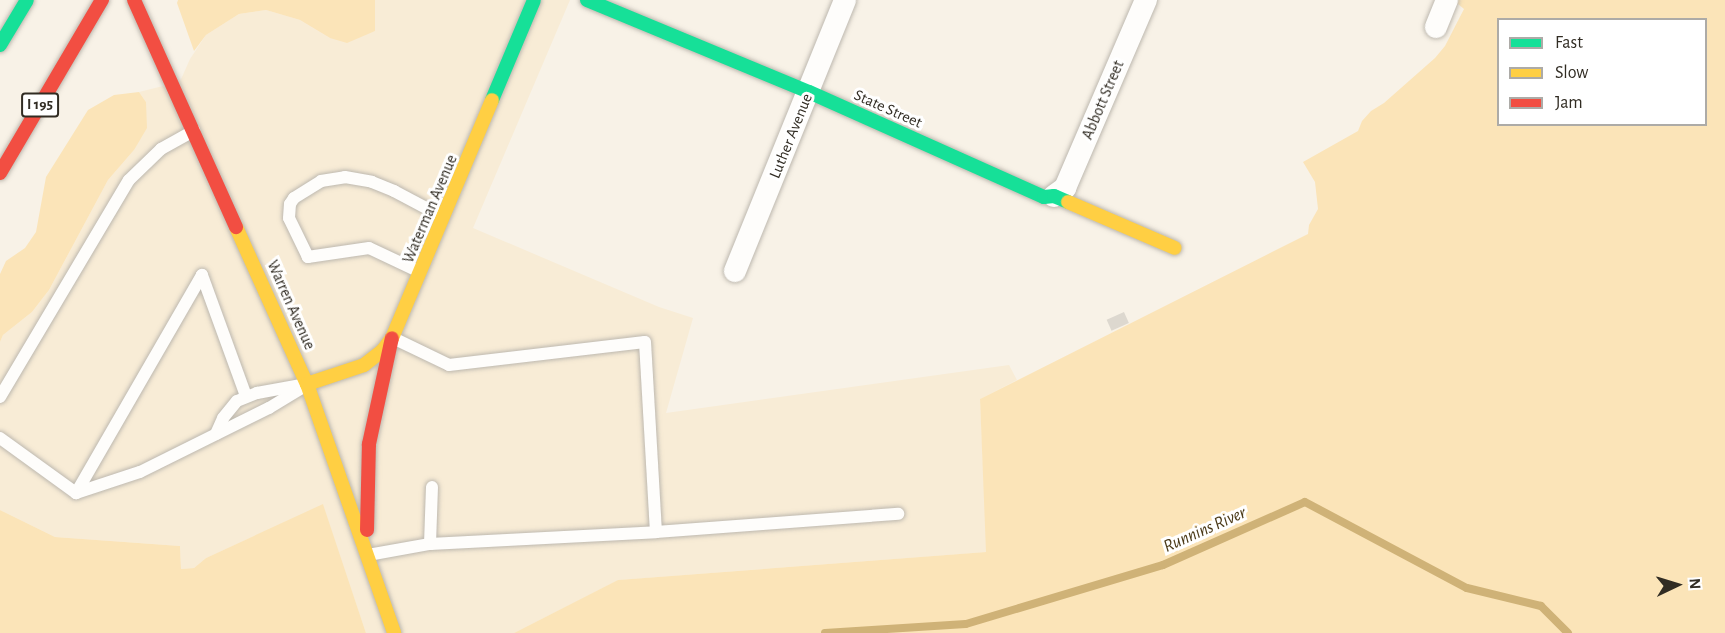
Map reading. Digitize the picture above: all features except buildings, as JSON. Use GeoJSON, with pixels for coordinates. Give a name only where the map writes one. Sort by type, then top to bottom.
{"type":"FeatureCollection","features":[{"type":"Feature","properties":{"kind":"main road"},"geometry":{"type":"LineString","coordinates":[[0,45],[27,0]]}},
{"type":"Feature","properties":{"kind":"main road","name":"I 195"},"geometry":{"type":"LineString","coordinates":[[0,173],[102,0]]}},
{"type":"Feature","properties":{"kind":"main road","name":"Warren Avenue"},"geometry":{"type":"LineString","coordinates":[[134,0],[195,131],[307,384],[394,633]]}},
{"type":"Feature","properties":{"kind":"main road","name":"Waterman Avenue"},"geometry":{"type":"LineString","coordinates":[[307,384],[364,365],[383,350],[392,338],[534,0]]}},
{"type":"Feature","properties":{"kind":"main road","name":"State Street"},"geometry":{"type":"LineString","coordinates":[[587,0],[809,92],[1044,197],[1054,196],[1175,248]]}},
{"type":"Feature","properties":{"kind":"main road"},"geometry":{"type":"LineString","coordinates":[[367,555],[369,444],[392,338]]}},
{"type":"Feature","properties":{"kind":"street","name":"Luther Avenue"},"geometry":{"type":"LineString","coordinates":[[735,271],[845,0]]}},
{"type":"Feature","properties":{"kind":"street","name":"Abbott Street"},"geometry":{"type":"LineString","coordinates":[[1054,196],[1065,188],[1146,0]]}},
{"type":"Feature","properties":{"kind":"street"},"geometry":{"type":"LineString","coordinates":[[1436,27],[1447,0]]}},
{"type":"Feature","properties":{"kind":"lane"},"geometry":{"type":"LineString","coordinates":[[0,397],[129,180],[161,149],[195,131]]}},
{"type":"Feature","properties":{"kind":"lane"},"geometry":{"type":"LineString","coordinates":[[421,272],[369,248],[308,257],[298,241],[290,218],[290,204],[294,198],[321,181],[345,177],[372,182],[444,217]]}},
{"type":"Feature","properties":{"kind":"lane"},"geometry":{"type":"LineString","coordinates":[[76,494],[202,275],[246,396]]}},
{"type":"Feature","properties":{"kind":"lane"},"geometry":{"type":"LineString","coordinates":[[392,338],[449,365],[645,342],[656,532]]}},
{"type":"Feature","properties":{"kind":"lane"},"geometry":{"type":"LineString","coordinates":[[216,434],[229,409],[246,396],[307,384]]}},
{"type":"Feature","properties":{"kind":"lane"},"geometry":{"type":"LineString","coordinates":[[76,494],[140,472],[269,408],[307,384]]}},
{"type":"Feature","properties":{"kind":"lane"},"geometry":{"type":"LineString","coordinates":[[0,438],[76,494]]}},
{"type":"Feature","properties":{"kind":"lane"},"geometry":{"type":"LineString","coordinates":[[430,544],[432,487]]}},
{"type":"Feature","properties":{"kind":"lane"},"geometry":{"type":"LineString","coordinates":[[367,555],[430,544],[656,532],[898,514]]}},
{"type":"Feature","properties":{"kind":"shaded area"},"geometry":{"type":"Polygon","coordinates":[[[178,0],[375,0],[375,31],[347,43],[330,38],[300,20],[266,10],[239,14],[206,35],[194,51],[177,3],[178,0]]]}},
{"type":"Feature","properties":{"kind":"shaded area"},"geometry":{"type":"Polygon","coordinates":[[[375,0],[570,0],[473,228],[659,307],[693,318],[666,413],[1009,365],[1017,380],[980,399],[987,552],[619,580],[514,633],[366,633],[323,505],[206,558],[194,568],[181,569],[180,546],[55,537],[0,510],[0,342],[3,335],[32,312],[49,290],[108,180],[134,150],[146,102],[139,92],[163,86],[174,95],[190,59],[206,35],[239,14],[266,10],[300,20],[330,38],[375,31],[375,0]]]}},
{"type":"Feature","properties":{"kind":"shaded area"},"geometry":{"type":"Polygon","coordinates":[[[1453,0],[1725,0],[1725,633],[514,633],[618,580],[986,552],[980,399],[1308,234],[1309,225],[1318,209],[1315,182],[1303,162],[1358,131],[1362,121],[1371,111],[1384,103],[1435,58],[1445,46],[1464,9],[1453,0]]]}},
{"type":"Feature","properties":{"kind":"shaded area"},"geometry":{"type":"Polygon","coordinates":[[[139,92],[146,102],[147,128],[134,150],[108,180],[49,290],[32,312],[3,335],[0,342],[0,274],[6,261],[25,248],[36,232],[46,177],[88,110],[114,95],[139,92]]]}},
{"type":"Feature","properties":{"kind":"shaded area"},"geometry":{"type":"Polygon","coordinates":[[[323,504],[366,633],[0,633],[0,510],[55,537],[180,546],[181,569],[194,568],[206,558],[323,504]]]}},
{"type":"Feature","properties":{"kind":"waterway","name":"Runnins River"},"geometry":{"type":"LineString","coordinates":[[825,633],[966,624],[1163,565],[1305,502],[1467,588],[1541,606],[1568,633]]}},
{"type":"Feature","properties":{"kind":"traffic: fast"},"geometry":{"type":"LineString","coordinates":[[0,45],[27,0]]}},
{"type":"Feature","properties":{"kind":"traffic: fast"},"geometry":{"type":"LineString","coordinates":[[492,100],[534,0]]}},
{"type":"Feature","properties":{"kind":"traffic: fast"},"geometry":{"type":"LineString","coordinates":[[587,0],[809,92],[1044,197],[1054,196],[1068,202]]}},
{"type":"Feature","properties":{"kind":"traffic: slow"},"geometry":{"type":"LineString","coordinates":[[307,384],[364,365],[383,350],[392,338],[492,100]]}},
{"type":"Feature","properties":{"kind":"traffic: slow"},"geometry":{"type":"LineString","coordinates":[[1068,202],[1175,248]]}},
{"type":"Feature","properties":{"kind":"traffic: slow"},"geometry":{"type":"LineString","coordinates":[[236,227],[307,384],[394,633]]}},
{"type":"Feature","properties":{"kind":"traffic: jam"},"geometry":{"type":"LineString","coordinates":[[0,173],[102,0]]}},
{"type":"Feature","properties":{"kind":"traffic: jam"},"geometry":{"type":"LineString","coordinates":[[134,0],[236,227]]}},
{"type":"Feature","properties":{"kind":"traffic: jam"},"geometry":{"type":"LineString","coordinates":[[367,530],[369,444],[392,338]]}}]}
